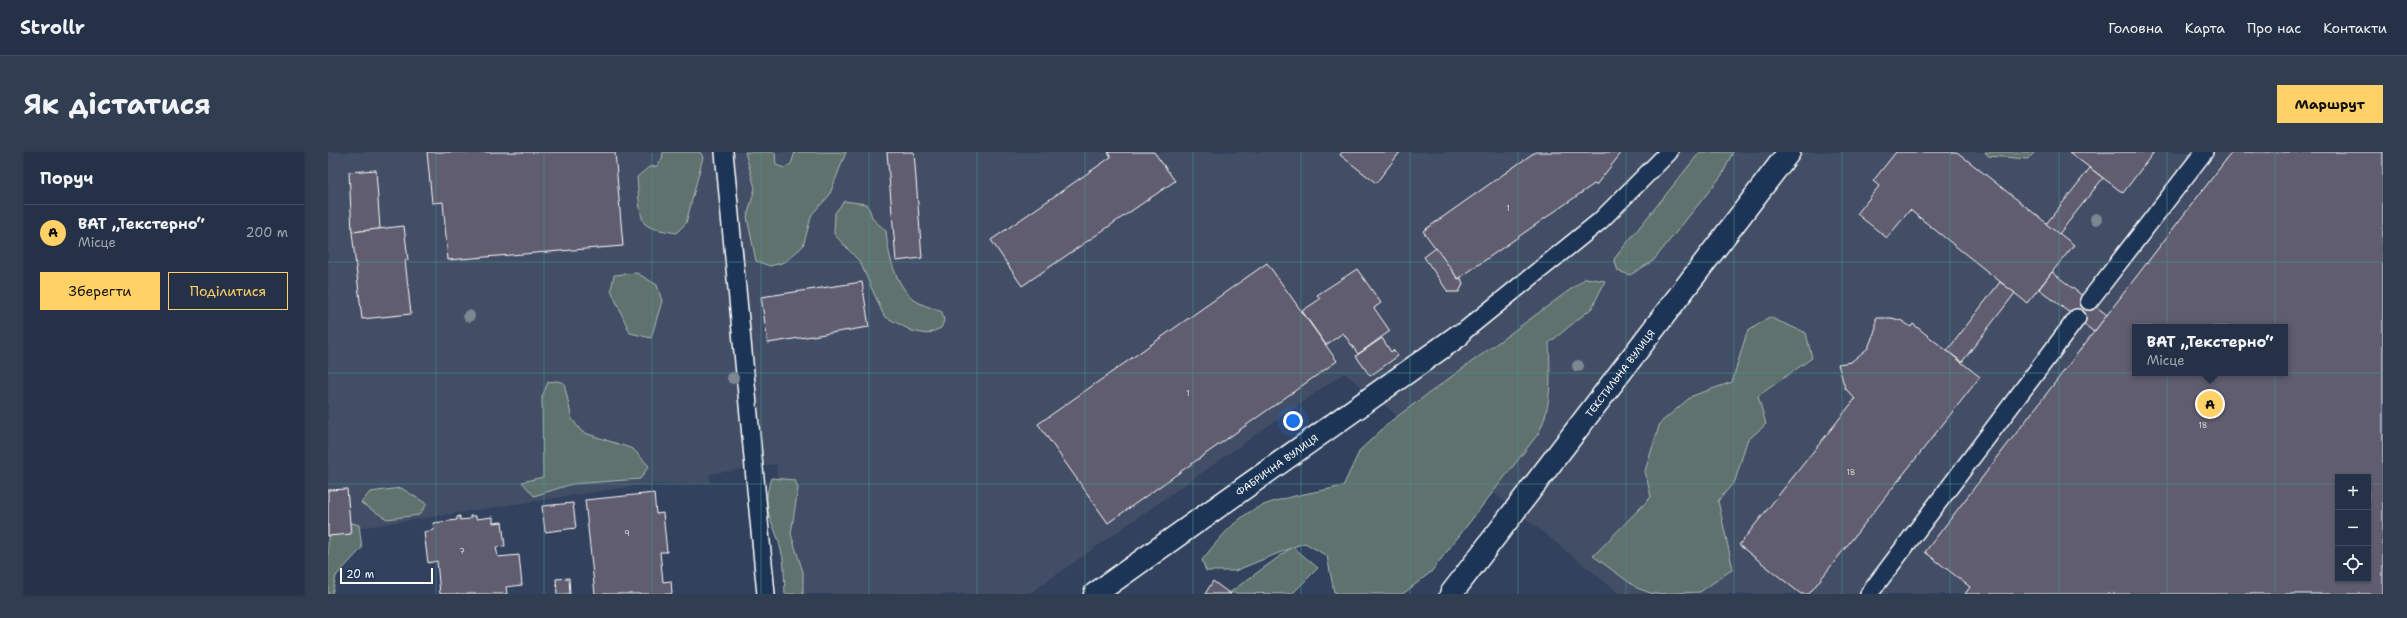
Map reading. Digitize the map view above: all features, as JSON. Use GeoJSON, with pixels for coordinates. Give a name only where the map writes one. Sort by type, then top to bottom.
{"type":"FeatureCollection","features":[{"type":"Feature","properties":{"kind":"street","name":"ТЕКСТИЛЬНА ВУЛИЦЯ"},"geometry":{"type":"LineString","coordinates":[[1451,594],[1789,152]]}},
{"type":"Feature","properties":{"kind":"street","name":"ФАБРИЧНА ВУЛИЦЯ"},"geometry":{"type":"LineString","coordinates":[[1095,594],[1458,336]]}},
{"type":"Feature","properties":{"kind":"lane"},"geometry":{"type":"LineString","coordinates":[[724,152],[766,594]]}},
{"type":"Feature","properties":{"kind":"lane"},"geometry":{"type":"LineString","coordinates":[[1458,336],[1600,221],[1668,152]]}},
{"type":"Feature","properties":{"kind":"lane"},"geometry":{"type":"LineString","coordinates":[[2089,301],[2204,152]]}},
{"type":"Feature","properties":{"kind":"lane"},"geometry":{"type":"LineString","coordinates":[[1869,594],[2077,318]]}},
{"type":"Feature","properties":{"kind":"shaded area"},"geometry":{"type":"Polygon","coordinates":[[[328,152],[2383,152],[2383,594],[1620,594],[1344,373],[1029,594],[786,594],[776,464],[710,474],[710,483],[640,485],[353,529],[328,538],[328,152]]]}},
{"type":"Feature","properties":{"kind":"green space"},"geometry":{"type":"Polygon","coordinates":[[[663,152],[700,152],[703,157],[686,223],[676,233],[656,229],[645,224],[640,209],[637,177],[649,167],[657,166],[662,159],[663,152]]]}},
{"type":"Feature","properties":{"kind":"green space"},"geometry":{"type":"Polygon","coordinates":[[[745,152],[775,152],[776,165],[784,168],[791,164],[795,152],[846,152],[829,196],[812,214],[803,246],[785,262],[770,266],[756,261],[747,217],[755,188],[745,152]]]}},
{"type":"Feature","properties":{"kind":"green space"},"geometry":{"type":"Polygon","coordinates":[[[1700,152],[1733,152],[1722,175],[1653,261],[1630,275],[1618,271],[1614,259],[1700,152]]]}},
{"type":"Feature","properties":{"kind":"green space"},"geometry":{"type":"Polygon","coordinates":[[[1985,152],[2035,152],[2028,159],[1988,156],[1985,152]]]}},
{"type":"Feature","properties":{"kind":"green space"},"geometry":{"type":"Polygon","coordinates":[[[844,201],[867,204],[873,219],[886,231],[890,257],[900,283],[914,299],[921,304],[942,312],[944,321],[941,328],[927,334],[912,331],[884,316],[860,262],[834,234],[835,213],[844,201]]]}},
{"type":"Feature","properties":{"kind":"green space"},"geometry":{"type":"Polygon","coordinates":[[[637,273],[657,285],[662,301],[651,338],[630,333],[611,290],[614,275],[637,273]]]}},
{"type":"Feature","properties":{"kind":"green space"},"geometry":{"type":"Polygon","coordinates":[[[1586,278],[1605,281],[1592,308],[1549,343],[1550,390],[1543,423],[1538,434],[1431,572],[1403,594],[1342,594],[1334,592],[1327,556],[1305,543],[1293,547],[1318,568],[1292,594],[1229,593],[1291,548],[1235,571],[1206,571],[1202,560],[1228,529],[1236,522],[1252,510],[1261,506],[1291,497],[1343,486],[1360,450],[1391,421],[1586,278]]]}},
{"type":"Feature","properties":{"kind":"green space"},"geometry":{"type":"Polygon","coordinates":[[[1769,317],[1806,333],[1812,358],[1758,396],[1766,424],[1747,441],[1735,481],[1718,501],[1733,569],[1700,592],[1653,594],[1637,588],[1593,556],[1651,497],[1645,471],[1660,423],[1692,396],[1732,382],[1747,332],[1769,317]]]}},
{"type":"Feature","properties":{"kind":"green space"},"geometry":{"type":"Polygon","coordinates":[[[557,381],[564,383],[572,419],[582,432],[633,449],[649,466],[640,479],[572,484],[534,496],[522,482],[543,477],[542,397],[548,382],[557,381]]]}},
{"type":"Feature","properties":{"kind":"green space"},"geometry":{"type":"Polygon","coordinates":[[[771,478],[795,480],[798,488],[791,534],[803,572],[803,594],[785,594],[782,555],[767,508],[768,490],[771,478]]]}},
{"type":"Feature","properties":{"kind":"green space"},"geometry":{"type":"Polygon","coordinates":[[[401,488],[427,504],[419,515],[387,519],[361,503],[370,492],[401,488]]]}},
{"type":"Feature","properties":{"kind":"green space"},"geometry":{"type":"Polygon","coordinates":[[[342,520],[359,525],[362,548],[336,576],[332,594],[328,594],[328,524],[342,520]]]}},
{"type":"Feature","properties":{"kind":"building"},"geometry":{"type":"Polygon","coordinates":[[[427,152],[615,152],[623,246],[448,260],[443,202],[432,203],[427,152]]]}},
{"type":"Feature","properties":{"kind":"building"},"geometry":{"type":"Polygon","coordinates":[[[887,152],[914,152],[922,258],[896,261],[887,152]]]}},
{"type":"Feature","properties":{"kind":"building"},"geometry":{"type":"Polygon","coordinates":[[[1108,152],[1154,152],[1175,181],[1022,286],[991,240],[1111,157],[1108,152]]]}},
{"type":"Feature","properties":{"kind":"building"},"geometry":{"type":"Polygon","coordinates":[[[1342,152],[1400,152],[1376,183],[1340,155],[1342,152]]]}},
{"type":"Feature","properties":{"kind":"building"},"geometry":{"type":"Polygon","coordinates":[[[1535,152],[1622,152],[1596,185],[1594,184],[1458,279],[1423,231],[1535,152]]]}},
{"type":"Feature","properties":{"kind":"building"},"geometry":{"type":"Polygon","coordinates":[[[1896,152],[1957,152],[2074,245],[2027,303],[1910,210],[1887,238],[1857,214],[1879,186],[1873,181],[1896,152]]]}},
{"type":"Feature","properties":{"kind":"building"},"geometry":{"type":"Polygon","coordinates":[[[2069,152],[2154,152],[2123,193],[2069,152]]]}},
{"type":"Feature","properties":{"kind":"building"},"geometry":{"type":"Polygon","coordinates":[[[2232,152],[2383,152],[2383,594],[1965,594],[1970,587],[1925,552],[2232,152]]]}},
{"type":"Feature","properties":{"kind":"building"},"geometry":{"type":"Polygon","coordinates":[[[2090,168],[2103,178],[2059,234],[2046,224],[2090,168]]]}},
{"type":"Feature","properties":{"kind":"building"},"geometry":{"type":"Polygon","coordinates":[[[376,170],[380,229],[352,232],[349,172],[376,170]]]}},
{"type":"Feature","properties":{"kind":"building"},"geometry":{"type":"Polygon","coordinates":[[[404,226],[408,260],[405,260],[411,314],[362,319],[352,232],[404,226]]]}},
{"type":"Feature","properties":{"kind":"building"},"geometry":{"type":"Polygon","coordinates":[[[1436,248],[1458,279],[1461,278],[1463,284],[1459,292],[1448,292],[1424,257],[1436,248]]]}},
{"type":"Feature","properties":{"kind":"building"},"geometry":{"type":"Polygon","coordinates":[[[1267,263],[1337,361],[1108,523],[1038,424],[1267,263]]]}},
{"type":"Feature","properties":{"kind":"building"},"geometry":{"type":"Polygon","coordinates":[[[1357,269],[1381,303],[1374,308],[1390,331],[1358,354],[1343,333],[1326,345],[1302,311],[1320,299],[1317,295],[1357,269]]]}},
{"type":"Feature","properties":{"kind":"building"},"geometry":{"type":"Polygon","coordinates":[[[2052,272],[2107,315],[2094,332],[2039,289],[2052,272]]]}},
{"type":"Feature","properties":{"kind":"building"},"geometry":{"type":"Polygon","coordinates":[[[862,282],[869,327],[768,343],[761,297],[862,282]]]}},
{"type":"Feature","properties":{"kind":"building"},"geometry":{"type":"Polygon","coordinates":[[[2000,282],[2015,293],[1962,362],[1947,351],[2000,282]]]}},
{"type":"Feature","properties":{"kind":"building"},"geometry":{"type":"Polygon","coordinates":[[[1876,318],[1892,318],[1902,321],[1911,327],[1913,324],[1980,377],[1809,594],[1801,594],[1739,545],[1855,399],[1845,388],[1838,364],[1851,362],[1868,348],[1876,328],[1876,318]]]}},
{"type":"Feature","properties":{"kind":"building"},"geometry":{"type":"Polygon","coordinates":[[[1382,338],[1391,352],[1393,350],[1398,356],[1370,376],[1356,356],[1382,338]]]}},
{"type":"Feature","properties":{"kind":"building"},"geometry":{"type":"Polygon","coordinates":[[[347,489],[351,534],[328,536],[328,490],[347,489]]]}},
{"type":"Feature","properties":{"kind":"building"},"geometry":{"type":"Polygon","coordinates":[[[654,493],[656,514],[663,513],[667,552],[660,552],[663,582],[671,581],[672,594],[595,594],[585,500],[654,493]]]}},
{"type":"Feature","properties":{"kind":"building"},"geometry":{"type":"Polygon","coordinates":[[[573,503],[576,528],[545,532],[542,506],[573,503]]]}},
{"type":"Feature","properties":{"kind":"building"},"geometry":{"type":"Polygon","coordinates":[[[460,516],[460,520],[470,519],[470,516],[476,516],[476,519],[493,517],[493,523],[502,522],[505,546],[496,547],[498,557],[519,555],[522,585],[506,587],[507,594],[440,594],[437,561],[428,563],[424,532],[434,530],[433,523],[457,520],[457,517],[460,516]]]}},
{"type":"Feature","properties":{"kind":"building"},"geometry":{"type":"Polygon","coordinates":[[[569,578],[570,594],[557,594],[556,579],[569,578]]]}},
{"type":"Feature","properties":{"kind":"building"},"geometry":{"type":"Polygon","coordinates":[[[1213,581],[1229,593],[1231,594],[1205,594],[1213,581]]]}},
{"type":"Feature","properties":{"kind":"place","name":"ВАТ „Текстерно“"},"geometry":{"type":"Point","coordinates":[2210,404]}}]}
